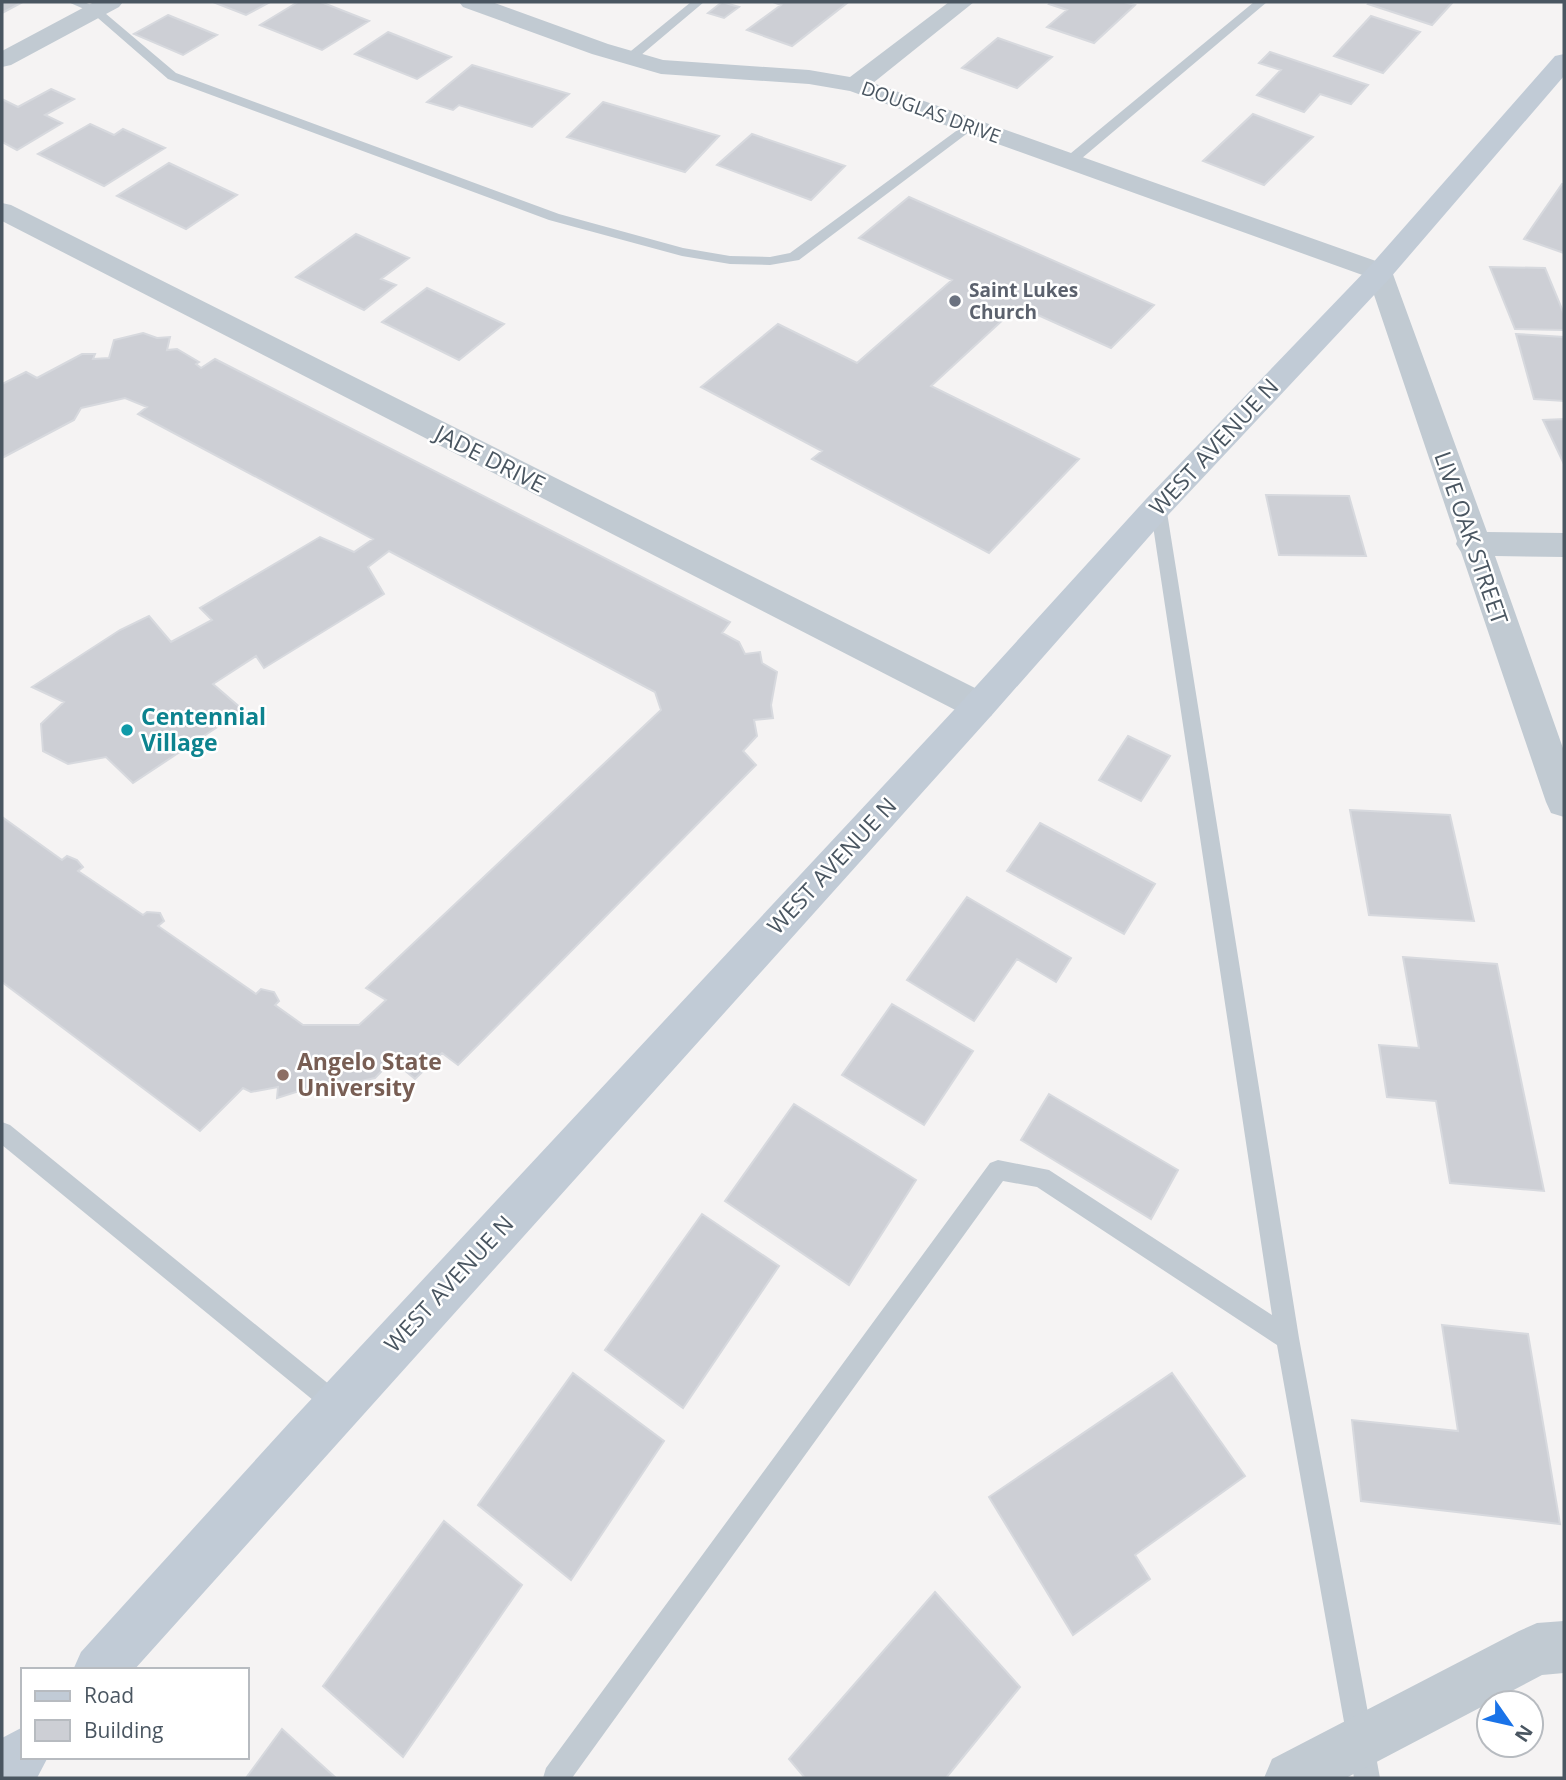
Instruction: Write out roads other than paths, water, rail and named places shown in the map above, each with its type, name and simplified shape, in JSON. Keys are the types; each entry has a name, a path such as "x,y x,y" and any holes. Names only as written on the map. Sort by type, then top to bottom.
{"main road":[{"name":"WEST AVENUE N","path":"101,1668 979,706 1158,506 1380,272 1564,61"},
{"path":"2,1778 21,1756"}],"street":[{"name":"DOUGLAS DRIVE","path":"471,2 661,67 809,77 855,85 1380,272"},
{"path":"855,85 963,2"},
{"path":"2,60 93,5"},
{"name":"JADE DRIVE","path":"2,211 979,706"},
{"name":"LIVE OAK STREET","path":"1380,272 1472,544 1564,803"},
{"path":"1472,544 1564,545"},
{"path":"1291,1778 1364,1760 1537,1649 1564,1647"}],"lane":[{"path":"629,58 698,2"},
{"path":"1069,161 1261,2"},
{"path":"93,5 172,76 554,217 682,252 730,260 770,261 794,257 971,126"},
{"path":"1158,506 1287,1338 1364,1760"},
{"path":"2,1132 338,1406"},
{"path":"556,1778 998,1170 1041,1177 1287,1338"}],"place":[{"name":"Saint Lukes Church","path":"955,301"},
{"name":"Centennial Village","path":"127,730"},
{"name":"Angelo State University","path":"283,1075"}]}
